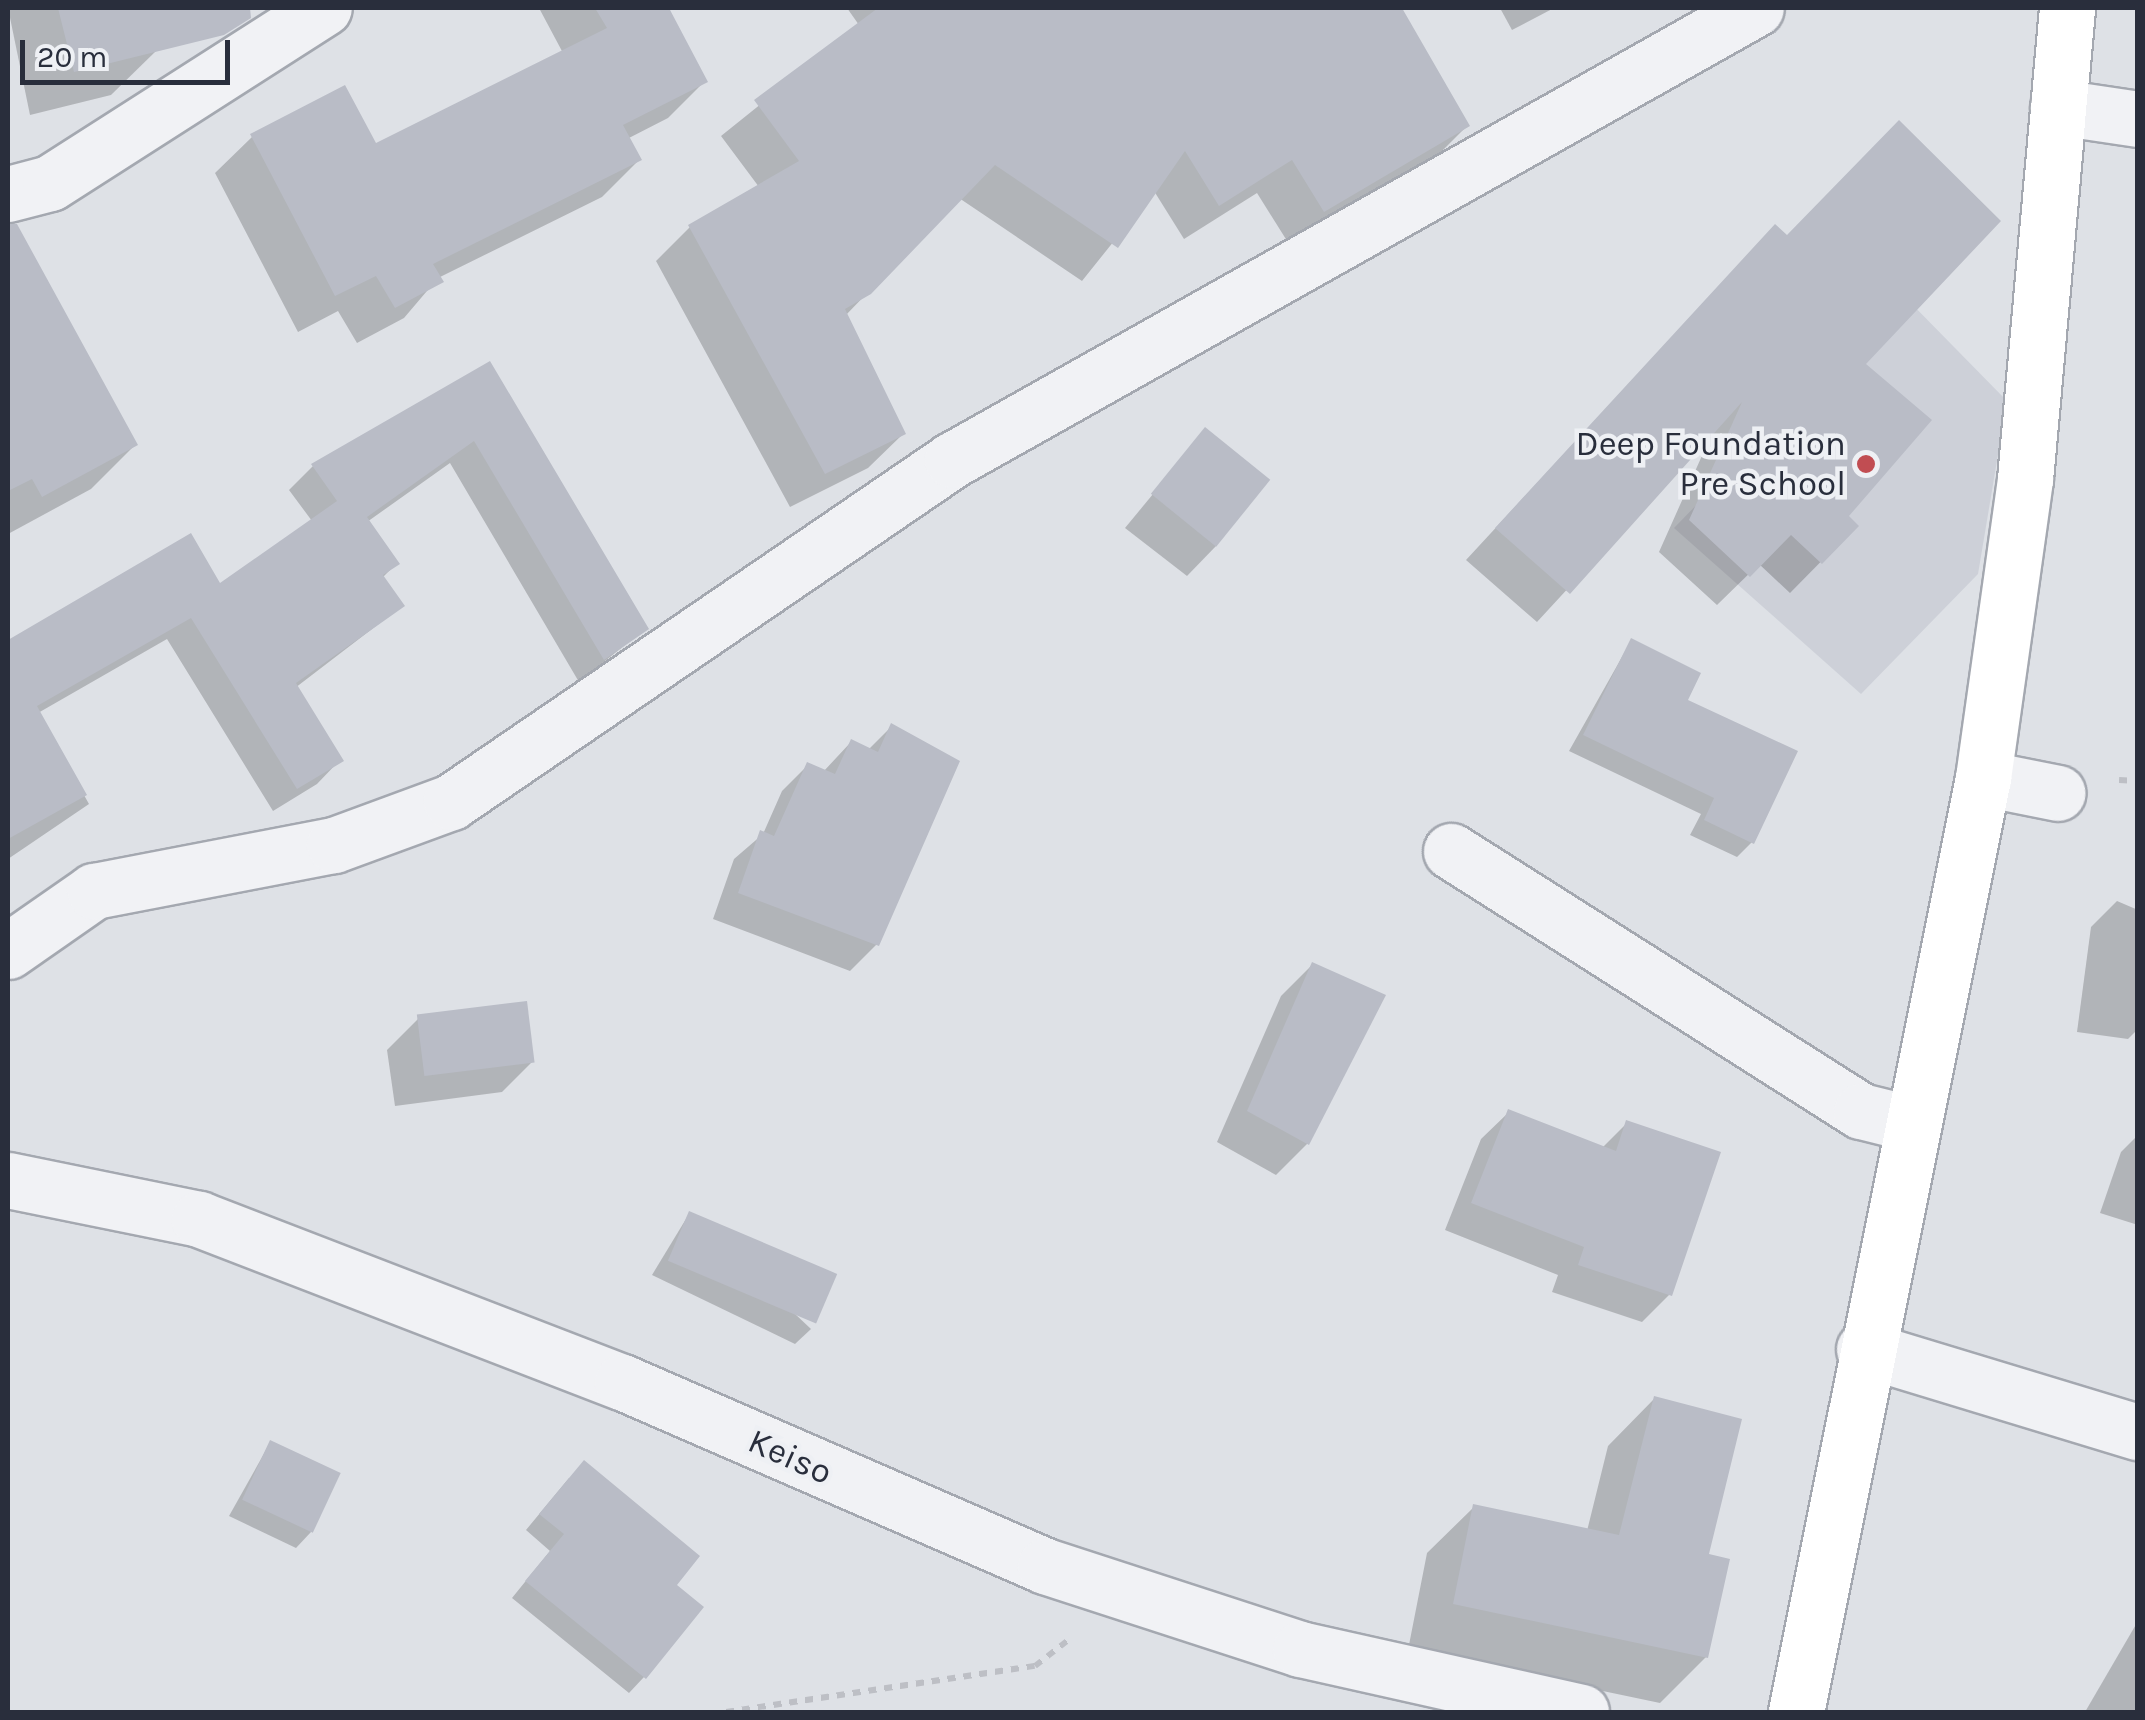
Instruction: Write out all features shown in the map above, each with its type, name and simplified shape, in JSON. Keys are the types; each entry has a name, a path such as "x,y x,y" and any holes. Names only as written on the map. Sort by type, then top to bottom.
{"main road":[{"path":"1796,1712 1864,1349 1982,778 2025,479 2067,8"}],"street":[{"path":"8,194 50,183 324,8"},
{"path":"8,950 94,891 334,845 451,802 952,460 1756,8"},
{"path":"2058,107 2138,118"},
{"path":"1982,778 2058,793"},
{"path":"1451,851 1861,1111 1913,1124"},
{"name":"Keiso","path":"8,1180 199,1219 622,1382 1076,1575 1300,1649 1580,1712"},
{"path":"1864,1349 2138,1432"}],"path":[{"path":"726,1712 1035,1666 1066,1647 1076,1575"}],"shaded area":[{"name":"Deep Foundation Pre School","path":"1902,294 2007,401 1978,574 1861,694 1674,528"}],"building":[{"path":"58,8 250,8 251,18 224,35 74,72"},
{"path":"595,8 669,8 708,82 623,125 642,160 433,264 444,282 395,308 376,276 335,296 250,134 345,85 376,143 607,28"},
{"path":"878,8 1402,8 1470,126 1324,212 1292,160 1219,206 1185,151 1118,248 995,165 871,294 845,309 906,434 825,474 688,225 799,161 754,100"},
{"path":"1899,120 2001,221 1866,364 1932,420 1849,516 1859,526 1822,564 1791,535 1750,577 1689,520 1742,402 1570,594 1495,528 1775,224 1787,235"},
{"path":"8,224 17,224 138,445 42,497 32,479 8,491"},
{"path":"490,361 649,629 604,660 474,441 367,517 400,564 383,575 405,606 296,683 344,761 297,789 191,618 37,706 87,795 8,839 8,640 191,533 220,583 337,501 311,464"},
{"path":"1205,427 1270,480 1216,547 1151,494"},
{"path":"1631,638 1701,673 1688,700 1798,751 1754,844 1704,820 1714,798 1583,735"},
{"path":"891,723 960,761 879,946 738,893 760,830 774,836 807,762 835,774 851,739 878,752"},
{"path":"1312,962 1386,995 1309,1145 1247,1111"},
{"path":"527,1001 535,1063 424,1076 417,1015"},
{"path":"1508,1109 1616,1151 1626,1120 1721,1152 1672,1296 1578,1265 1584,1247 1471,1203"},
{"path":"689,1211 837,1274 816,1324 668,1261"},
{"path":"1654,1396 1742,1419 1709,1554 1730,1559 1708,1658 1453,1604 1473,1504 1619,1535"},
{"path":"270,1440 341,1473 313,1533 242,1500"},
{"path":"584,1460 700,1556 677,1585 704,1607 646,1679 525,1581 564,1534 539,1514"}],"place":[{"name":"Deep Foundation Pre School","path":"1866,464"}]}
